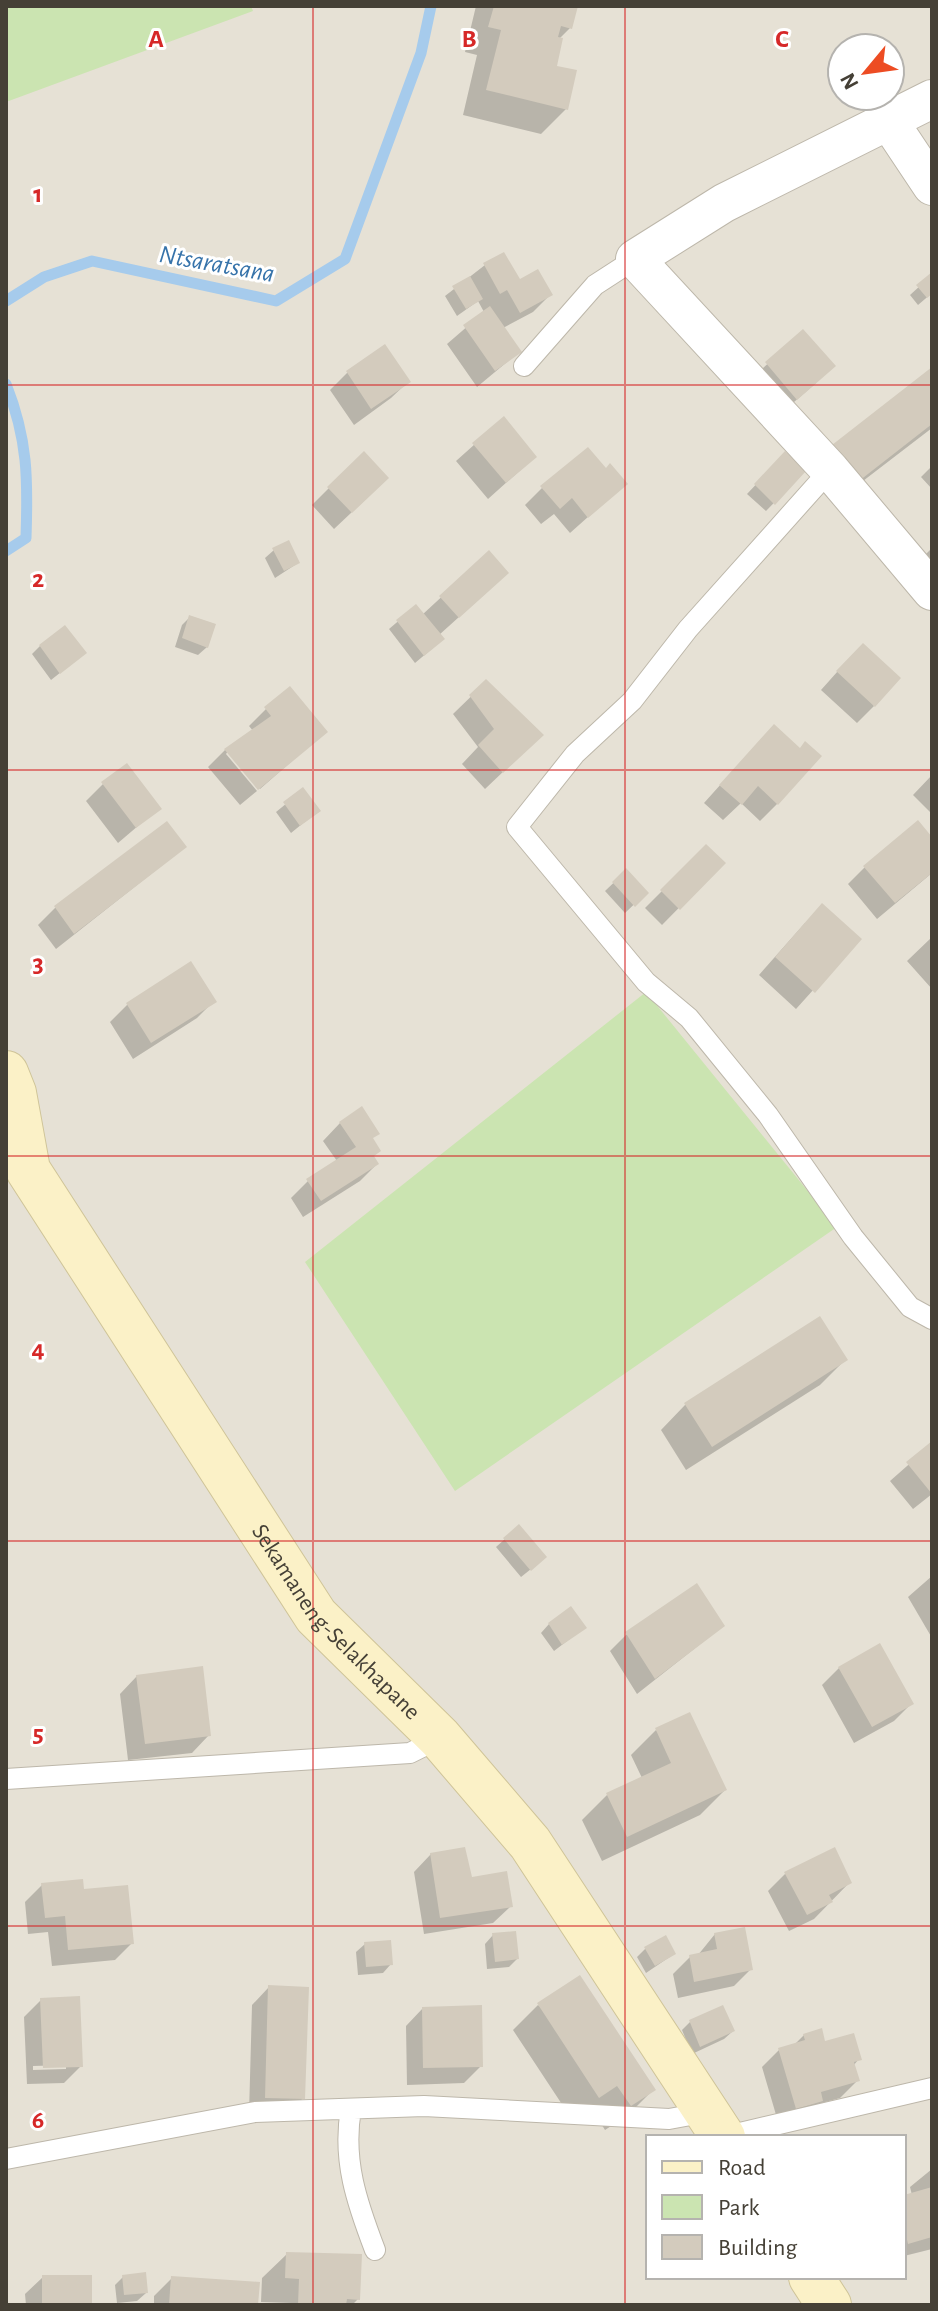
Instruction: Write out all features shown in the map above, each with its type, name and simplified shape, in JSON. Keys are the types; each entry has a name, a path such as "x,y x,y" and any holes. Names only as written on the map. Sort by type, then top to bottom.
{"street":[{"path":"932,99 724,203 635,259 830,470 932,591"},
{"path":"888,120 932,186"},
{"name":"Sekamaneng-Selakhapane","path":"9,1086 28,1170 316,1616 440,1738 530,1843 718,2129"},
{"path":"812,2279 829,2305"}],"lane":[{"path":"524,366 595,285 635,259"},
{"path":"830,470 688,629 632,701 575,754 517,827 646,982 689,1018 709,1042 768,1115 853,1237 910,1307 932,1319"},
{"path":"6,1779 410,1753 440,1738"},
{"path":"6,2159 255,2112 424,2106 669,2119 718,2129 932,2088"},
{"path":"351,2109 346,2137 353,2193 375,2250"}],"shaded area":[{"path":"6,6 932,6 932,2305 6,2305"}],"green space":[{"path":"6,6 251,6 253,11 6,102"},
{"path":"646,992 837,1227 455,1491 305,1262"}],"building":[{"path":"494,6 578,6 572,29 561,26 558,37 563,38 557,66 577,70 568,110 486,90 501,30 488,27"},
{"path":"504,252 520,279 538,269 553,295 520,313 507,290 500,294 483,263"},
{"path":"932,272 932,294 927,298 916,285"},
{"path":"470,276 483,299 466,309 452,286"},
{"path":"490,306 522,352 495,371 463,325"},
{"path":"803,329 836,366 797,400 765,362"},
{"path":"385,344 411,382 371,409 346,371"},
{"path":"932,367 932,424 859,481 832,445"},
{"path":"504,416 537,457 506,483 472,443"},
{"path":"588,447 606,468 610,463 628,484 588,518 572,498 560,509 540,486"},
{"path":"364,451 389,478 352,513 327,487"},
{"path":"785,451 806,471 775,505 754,484"},
{"path":"289,540 300,563 284,571 272,548"},
{"path":"489,550 509,573 459,618 439,596"},
{"path":"416,604 445,639 424,656 396,620"},
{"path":"189,615 216,624 208,648 182,638"},
{"path":"65,625 87,653 60,674 39,645"},
{"path":"863,643 901,678 875,707 836,671"},
{"path":"486,679 544,735 503,773 478,745 494,729 469,695"},
{"path":"290,686 328,732 258,790 224,749 271,716 264,707"},
{"path":"774,724 800,748 805,741 822,756 778,805 758,786 742,805 719,785"},
{"path":"127,763 162,809 136,828 101,782"},
{"path":"303,787 321,811 300,826 283,802"},
{"path":"918,820 932,837 932,873 895,903 863,866"},
{"path":"167,821 187,847 74,934 54,906"},
{"path":"706,844 726,863 680,910 660,890"},
{"path":"626,868 649,893 635,907 612,882"},
{"path":"822,903 862,939 815,993 775,957"},
{"path":"191,961 217,1002 151,1043 126,1003"},
{"path":"362,1106 380,1134 373,1138 381,1151 374,1156 379,1164 321,1201 306,1179 356,1147 339,1122"},
{"path":"820,1316 848,1360 712,1447 684,1403"},
{"path":"932,1441 932,1494 906,1462"},
{"path":"519,1524 547,1557 531,1571 503,1538"},
{"path":"697,1583 725,1626 655,1679 625,1632"},
{"path":"571,1606 587,1628 562,1645 548,1623"},
{"path":"880,1643 914,1704 872,1727 838,1667"},
{"path":"203,1666 211,1736 145,1744 136,1675"},
{"path":"690,1712 727,1790 627,1837 606,1793 671,1763 655,1728"},
{"path":"465,1847 472,1877 507,1871 513,1907 440,1918 430,1853"},
{"path":"835,1847 852,1883 829,1895 833,1902 807,1915 784,1872"},
{"path":"83,1879 84,1889 128,1885 134,1944 68,1950 65,1916 45,1918 41,1883"},
{"path":"745,1927 753,1970 694,1982 689,1955 717,1949 714,1933"},
{"path":"516,1931 519,1959 495,1962 492,1933"},
{"path":"666,1935 676,1954 655,1966 644,1947"},
{"path":"391,1940 393,1965 366,1967 364,1942"},
{"path":"580,1975 656,2090 631,2106 617,2086 599,2098 537,2003"},
{"path":"268,1985 309,1987 305,2099 265,2098"},
{"path":"80,1996 83,2067 43,2068 40,1998"},
{"path":"482,2005 483,2067 423,2068 422,2007"},
{"path":"723,2005 735,2031 700,2047 689,2020"},
{"path":"822,2028 825,2041 854,2033 862,2060 854,2062 860,2081 821,2092 823,2101 796,2109 778,2048 805,2040 803,2034"},
{"path":"932,2187 932,2237 908,2244 906,2194"},
{"path":"286,2252 362,2254 360,2300 347,2299 346,2305 298,2305 299,2279 285,2278"},
{"path":"146,2272 148,2293 124,2295 122,2275"},
{"path":"42,2275 92,2275 92,2305 42,2305"},
{"path":"171,2276 260,2282 258,2305 169,2305"}],"waterway":[{"name":"Ntsaratsana","path":"6,301 44,277 92,261 276,301 345,259 421,53 431,6"},
{"name":"Ntsaratsana","path":"6,384 23,442 27,497 26,538 6,551"}]}
